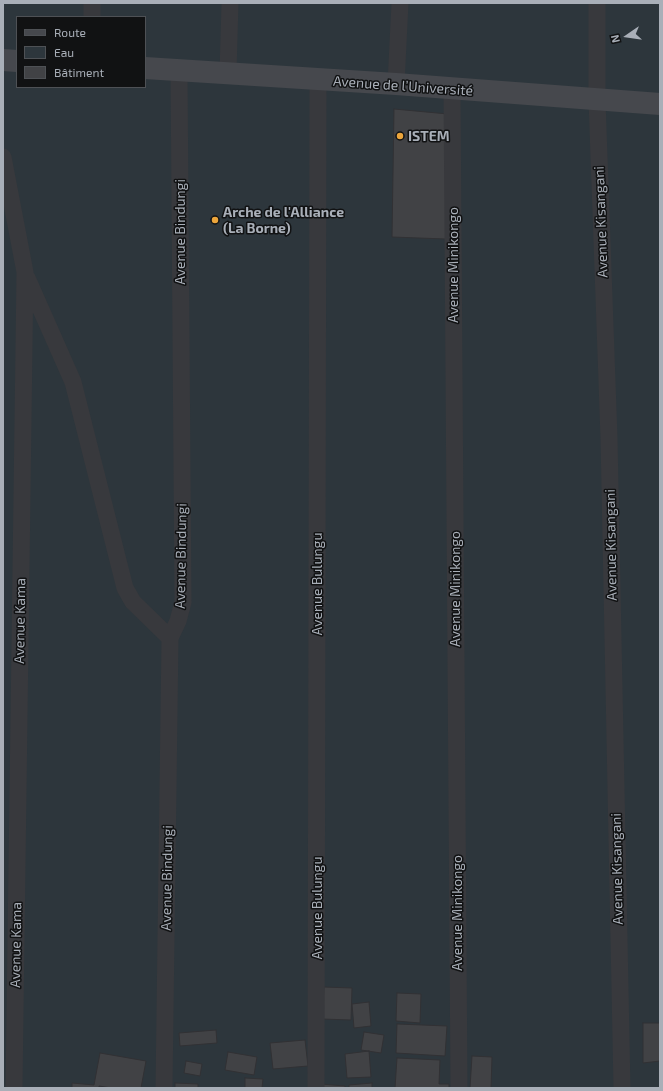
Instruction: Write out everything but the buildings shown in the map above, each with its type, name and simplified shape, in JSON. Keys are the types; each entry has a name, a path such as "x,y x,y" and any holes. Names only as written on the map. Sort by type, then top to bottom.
{"main road":[{"path":"3,60 16,61"},
{"name":"Avenue de l’Université","path":"146,68 396,84 660,104"}],"street":[{"path":"92,3 92,16"},
{"path":"228,73 230,3"},
{"path":"396,84 400,3"},
{"name":"Avenue Kisangani","path":"597,3 597,100 609,438 622,1088"},
{"name":"Avenue Bindungi","path":"164,1088 170,638 178,621 183,602 179,70"},
{"name":"Avenue Bulungu","path":"316,1088 318,80"},
{"name":"Avenue Minikongo","path":"452,89 458,1088"},
{"name":"Avenue Kama","path":"3,157 25,272 14,1088"},
{"path":"25,272 72,382 125,588 133,602 170,638"}],"water":[{"path":"3,3 660,3 660,1088 3,1088"}],"place":[{"name":"ISTEM","path":"400,136"},
{"name":"Arche de l'Alliance (La Borne)","path":"215,220"}]}
